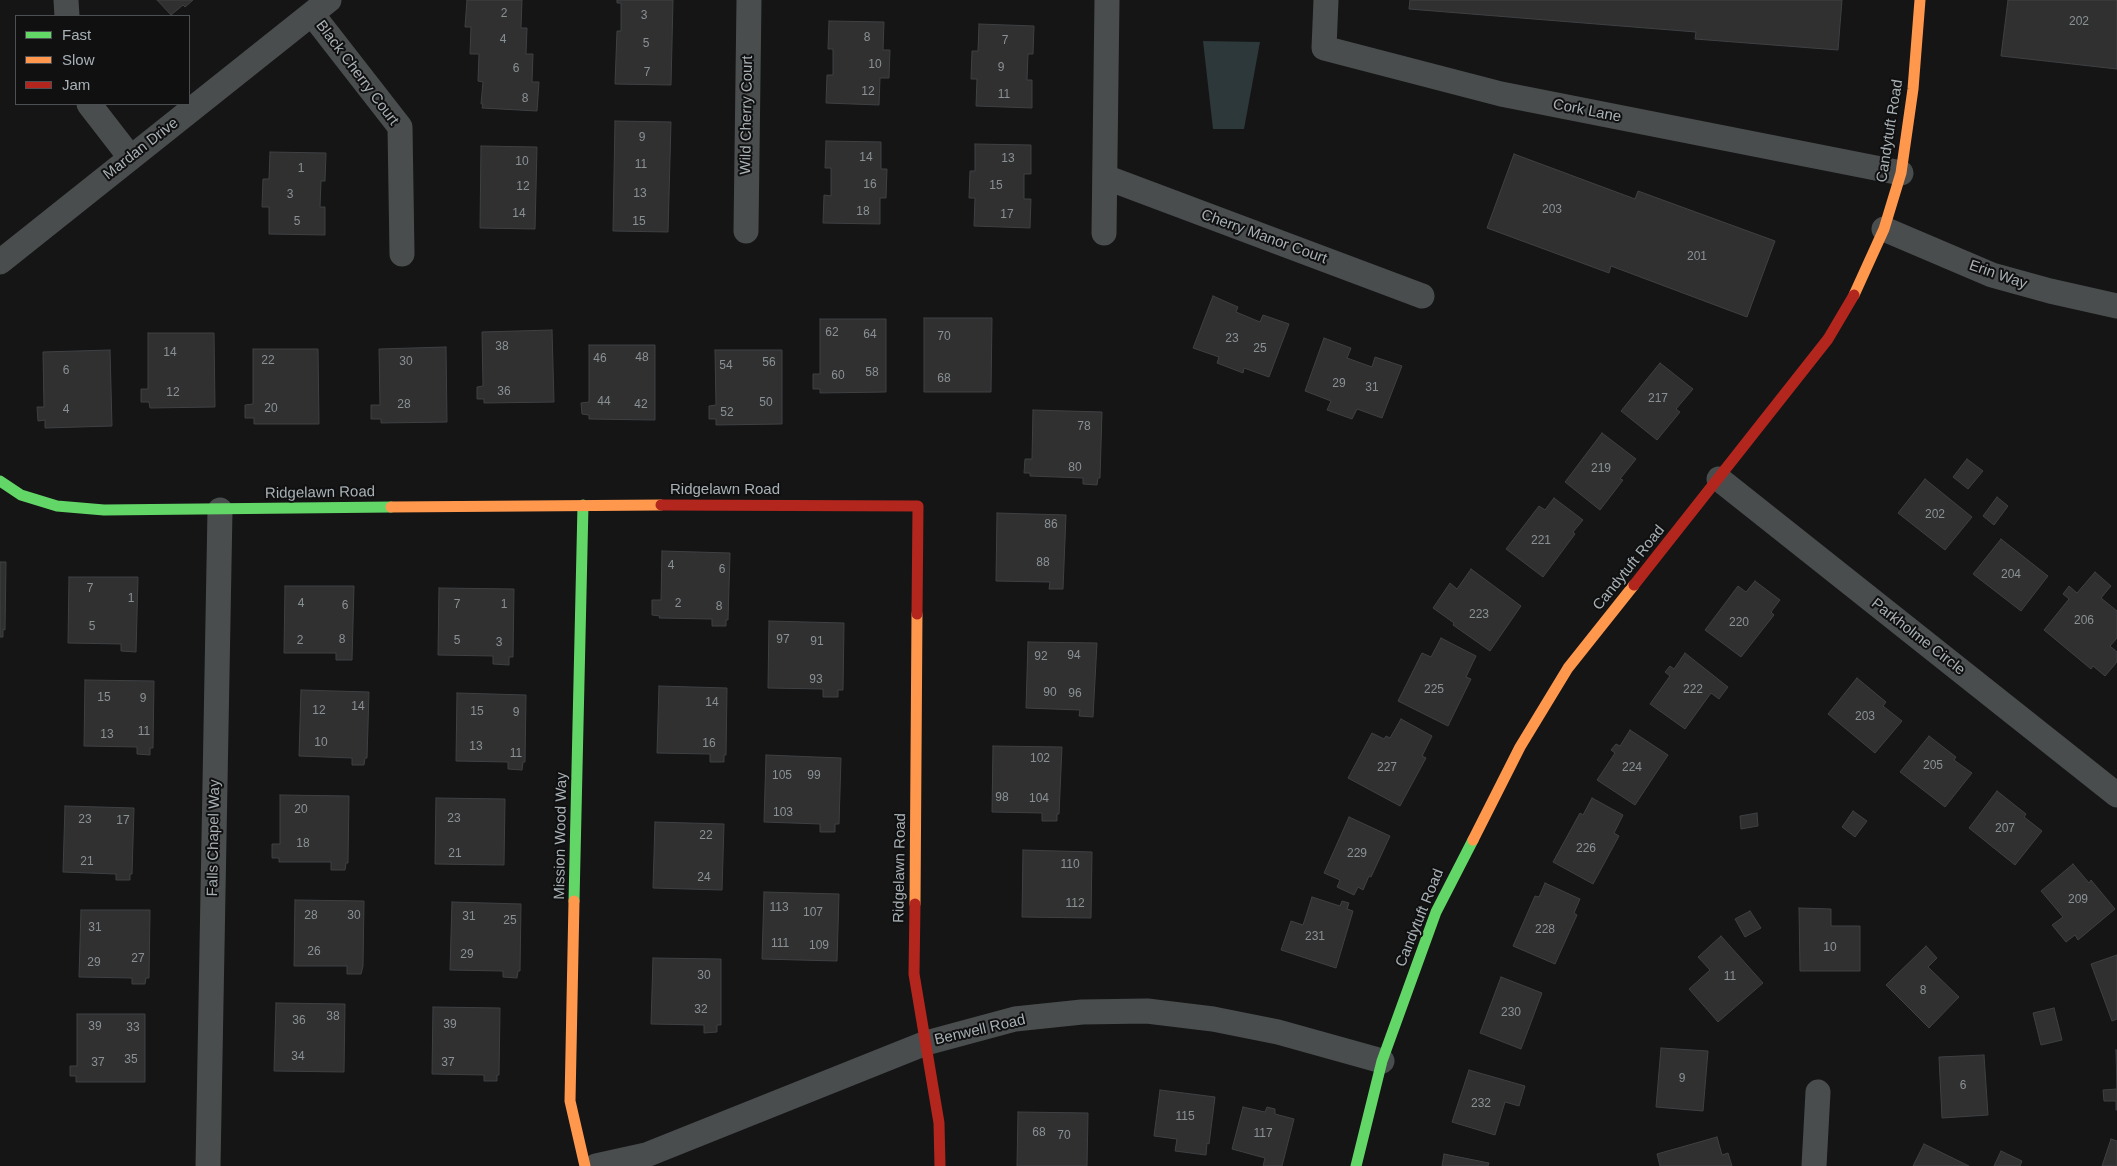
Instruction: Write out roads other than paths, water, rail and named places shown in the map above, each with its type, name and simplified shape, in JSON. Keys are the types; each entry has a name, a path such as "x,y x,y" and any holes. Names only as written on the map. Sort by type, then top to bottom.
{"street":[{"path":"66,0 68,15"},
{"name":"Wild Cherry Court","path":"746,231 749,0"},
{"path":"1104,234 1107,0"},
{"name":"Cork Lane","path":"1326,0 1324,48 1501,94 1900,173"},
{"name":"Candytuft Road","path":"1356,1166 1382,1061 1436,912 1520,747 1568,668 1828,339 1856,292 1884,229 1900,173 1913,90 1920,0"},
{"name":"Mardan Drive","path":"0,262 321,7"},
{"name":"Black Cherry Court","path":"321,7 400,127 402,254"},
{"path":"90,105 130,157"},
{"name":"Cherry Manor Court","path":"1105,177 1422,296"},
{"name":"Erin Way","path":"1884,229 1992,275 2050,292 2117,306"},
{"name":"Parkholme Circle","path":"1719,479 2117,795"},
{"name":"Ridgelawn Road","path":"0,481 22,495 57,506 104,510 583,504 918,506 914,974 926,1042"},
{"name":"Mission Wood Way","path":"583,504 570,1101 585,1166"},
{"name":"Falls Chapel Way","path":"208,1166 220,510"},
{"name":"Benwell Road","path":"596,1166 646,1155 926,1042 1015,1019 1082,1012 1147,1011 1212,1019 1269,1030 1382,1061"},
{"path":"926,1042 939,1122 940,1166"},
{"path":"1814,1166 1818,1092"}]}
